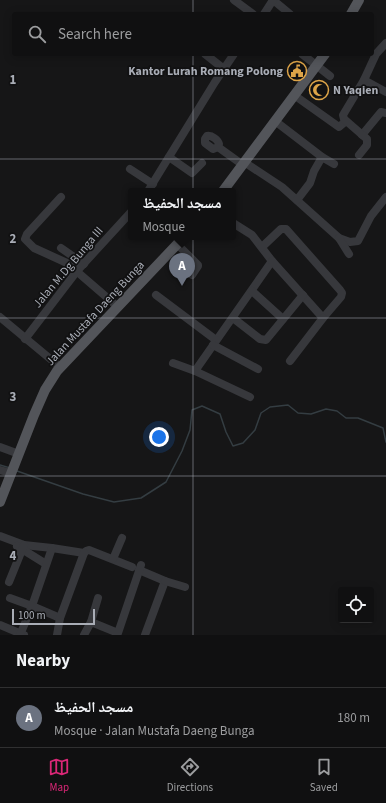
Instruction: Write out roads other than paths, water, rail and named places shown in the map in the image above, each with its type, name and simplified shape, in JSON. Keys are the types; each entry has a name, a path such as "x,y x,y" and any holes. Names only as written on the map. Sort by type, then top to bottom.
{"main road":[{"path":"352,12 359,0"},
{"path":"225,188 324,56"},
{"name":"Jalan Mustafa Daeng Bunga","path":"0,502 45,390 60,367 180,241"}],"street":[{"path":"265,12 273,0 288,12"},
{"path":"236,1 250,12"},
{"path":"374,53 386,43"},
{"path":"208,56 224,69"},
{"path":"150,188 233,56"},
{"path":"305,56 330,76"},
{"path":"359,155 368,142 367,139 346,121 344,115 364,80 373,56"},
{"path":"364,80 386,92"},
{"path":"294,95 339,127 346,121"},
{"path":"362,135 381,112 386,113"},
{"path":"275,121 322,157 334,164"},
{"path":"218,147 282,187 339,238 350,254"},
{"path":"169,157 192,173 202,163"},
{"path":"297,200 310,183 314,171 322,157"},
{"path":"130,169 153,184"},
{"path":"61,197 27,234 25,239 34,248 67,263 118,307"},
{"path":"339,238 350,242 358,241 371,216 386,197"},
{"name":"Jalan M.Dg Bunga III","path":"25,339 77,271 128,215"},
{"path":"236,225 252,235 272,262 324,318"},
{"path":"262,247 281,230 286,229 342,294 290,361"},
{"path":"180,241 198,265 192,276"},
{"path":"61,248 84,264"},
{"path":"195,371 272,262"},
{"path":"252,291 283,319"},
{"path":"156,295 215,343 258,370"},
{"path":"232,318 260,339 268,340 303,295"},
{"path":"0,317 60,367"},
{"path":"173,363 195,371 250,397"},
{"path":"0,447 17,458"},
{"path":"0,452 17,458"},
{"path":"0,470 11,472"},
{"path":"0,537 23,546 46,564"},
{"path":"113,559 122,538"},
{"path":"23,546 52,548 84,554"},
{"path":"9,582 23,546"},
{"path":"0,626 21,634 52,548"},
{"path":"57,635 60,618 86,551 89,550 138,568 165,581 185,587"},
{"path":"90,622 121,634 138,568"},
{"path":"145,635 165,581"},
{"path":"10,598 60,618"},
{"path":"84,635 98,598"}],"waterway":[{"path":"17,471 83,494 114,502 141,498 166,482 182,451 190,430 192,410 202,406 220,414 226,432 233,446 243,443 255,430 261,413 270,407 288,405 298,413 311,414 326,409 337,411 346,418 358,418 383,428 386,442"},
{"path":"0,465 10,468"}],"place":[{"name":"Kantor Lurah Romang Polong","path":"297,71"},
{"name":"N Yaqien","path":"319,90"},
{"name":"مسجد الحفيظ","path":"182,286"}]}
